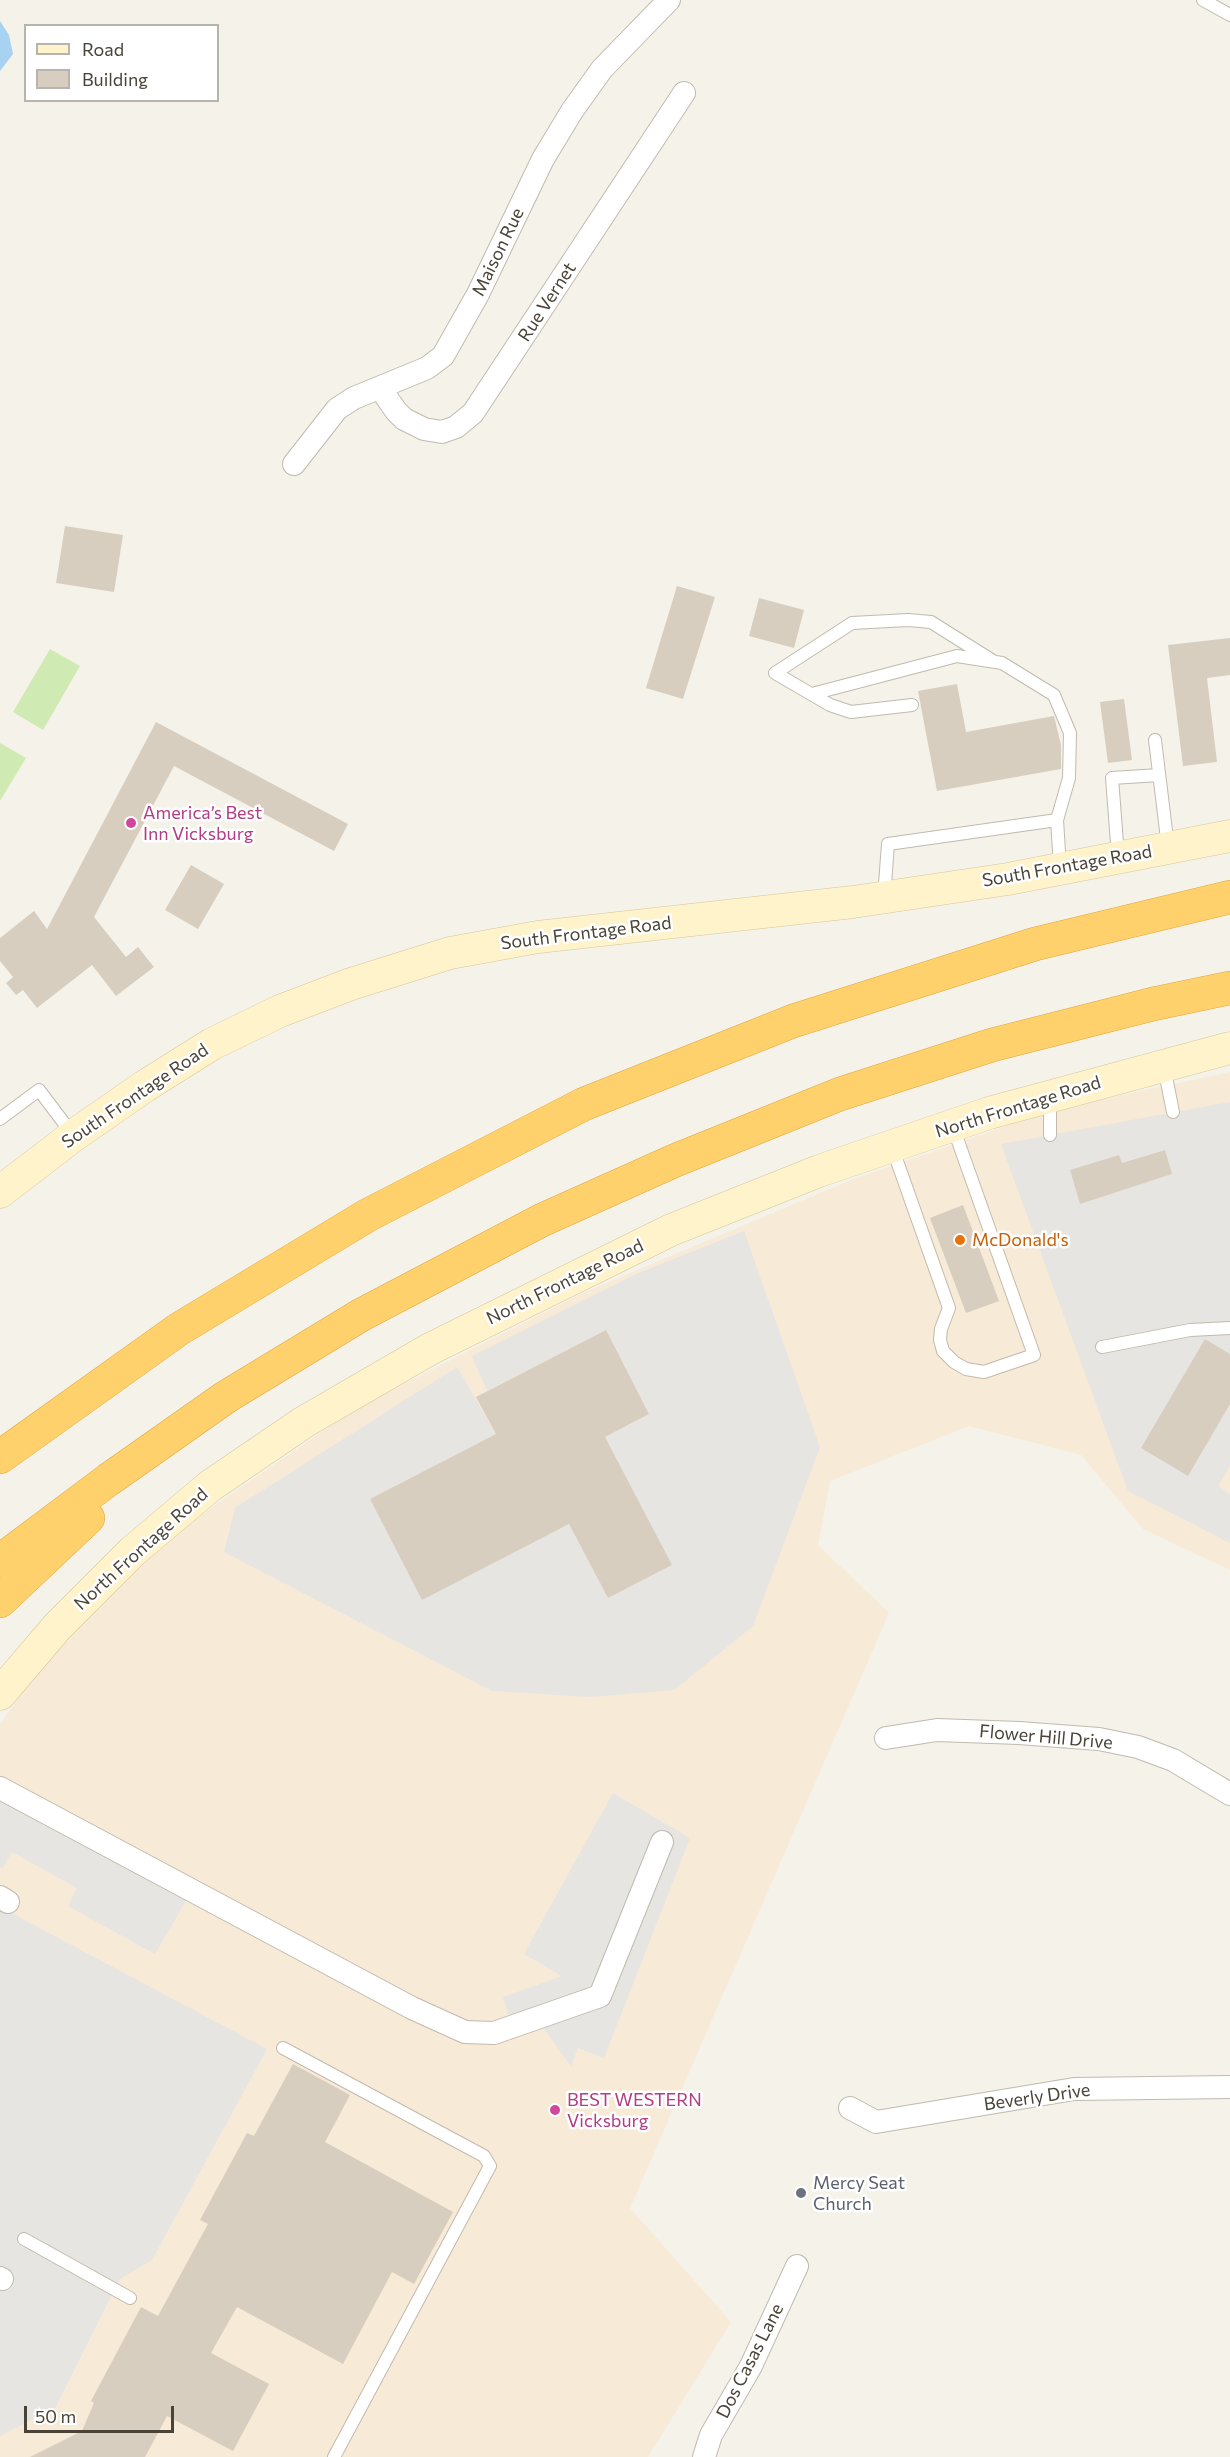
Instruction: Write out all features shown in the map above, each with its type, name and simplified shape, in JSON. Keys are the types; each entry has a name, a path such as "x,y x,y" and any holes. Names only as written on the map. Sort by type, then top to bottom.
{"highway":[{"path":"8,1449 179,1329 368,1215 584,1104 804,1017 1035,944 1230,897"},
{"path":"0,1561 108,1480 226,1397 361,1314 542,1220 676,1160 840,1094 992,1045 1153,1004 1230,988"},
{"path":"0,1601 72,1532 226,1397"}],"street":[{"name":"Maison Rue","path":"294,464 337,410 354,398 427,368 443,356 478,294 543,159 572,111 602,69 669,0"},
{"name":"Rue Vernet","path":"380,388 396,411 424,429 442,432 456,427 473,413 684,93"},
{"name":"South Frontage Road","path":"0,1192 73,1136 145,1086 212,1044 280,1011 351,984 450,953 538,937 884,897 1060,868 1230,836"},
{"name":"North Frontage Road","path":"0,1694 57,1627 133,1551 210,1486 304,1422 430,1349 671,1230 819,1171 953,1125 1050,1096 1163,1065 1229,1052"},
{"name":"Flower Hill Drive","path":"886,1738 937,1730 1100,1739 1138,1747 1173,1760 1230,1794"},
{"path":"0,1788 412,2008 465,2032 494,2034 600,1996 662,1842"},
{"name":"Beverly Drive","path":"850,2108 876,2122 1074,2089 1230,2087"},
{"name":"Dos Casas Lane","path":"704,2457 711,2435 751,2366 797,2266"}],"lane":[{"path":"1203,0 1230,15"},
{"path":"912,705 851,712 830,705 775,673 852,623 908,620 931,622 993,662"},
{"path":"812,693 957,656 1002,663 1054,695 1070,733 1069,778 1057,820 1060,868"},
{"path":"1155,740 1168,848"},
{"path":"1118,857 1112,778 1159,775"},
{"path":"884,897 888,844 1057,820"},
{"path":"1163,1065 1173,1112"},
{"path":"0,1119 39,1090 73,1136"},
{"path":"1050,1096 1050,1135"},
{"path":"892,1147 949,1308 941,1329 940,1340 943,1351 960,1365 984,1372 1034,1355 953,1125"},
{"path":"1102,1347 1190,1330 1230,1328"},
{"path":"283,2048 484,2156 490,2166 334,2457"},
{"path":"24,2239 130,2298"}],"shaded area":[{"path":"1230,1072 1230,1570 1143,1529 1081,1455 969,1426 830,1481 818,1545 889,1613 630,2208 731,2322 648,2457 0,2457 0,1724 42,1666 177,1531 360,1406 583,1293 851,1180 1056,1109"},
{"path":"1230,1102 1230,1354 1205,1340 1141,1448 1188,1475 1230,1404 1230,1466 1218,1486 1230,1494 1230,1543 1128,1491 1001,1144","holes":["1165,1150 1172,1174 1080,1204 1070,1170 1119,1156 1122,1163"]},
{"path":"744,1231 820,1447 753,1626 674,1690 591,1697 492,1691 224,1552 235,1508 457,1367 496,1434 370,1499 422,1599 569,1524 608,1598 672,1565 605,1437 649,1414 606,1330 487,1391 472,1356 636,1274"},
{"path":"613,1793 690,1838 604,2058 578,2048 571,2066 541,2025 508,2014 503,1997 562,1976 524,1954"},
{"path":"0,1799 187,1899 155,1954 68,1906 77,1888 12,1852 2,1869 0,1867"},
{"path":"0,1907 267,2049 152,2260 120,2279 56,2407 0,2436"}],"green space":[{"path":"50,649 80,666 43,730 13,712"},
{"path":"0,743 26,758 0,801"}],"water":[{"path":"0,21 9,35 13,54 0,71"}],"building":[{"path":"65,526 123,535 114,592 56,583"},
{"path":"677,586 715,597 683,699 646,688"},
{"path":"759,598 804,610 794,648 749,636"},
{"path":"1230,638 1230,675 1207,678 1217,762 1183,766 1168,645"},
{"path":"957,684 966,732 1054,716 1061,745 1061,769 937,791 918,691"},
{"path":"1124,699 1132,760 1108,763 1100,702"},
{"path":"156,722 348,824 334,851 174,766 94,917 126,957 138,947 154,967 116,996 92,965 37,1008 23,990 16,995 6,983 13,977 0,961 0,938 34,911 47,929"},
{"path":"191,865 224,884 198,929 165,910"},
{"path":"1165,1150 1172,1174 1080,1204 1070,1170 1119,1155 1122,1163"},
{"path":"963,1205 999,1301 966,1313 930,1218"},
{"path":"606,1330 649,1414 605,1437 672,1565 608,1598 569,1524 422,1600 370,1499 496,1434 476,1397"},
{"path":"1205,1339 1230,1354 1230,1404 1188,1476 1141,1448"},
{"path":"293,2064 350,2095 325,2142 453,2212 414,2284 392,2272 343,2364 237,2307 211,2353 269,2384 233,2451 167,2416 145,2457 30,2457 82,2431 94,2403 91,2401 141,2307 158,2316 208,2224 200,2220 247,2133 254,2136"}],"place":[{"name":"America’s Best Inn Vicksburg","path":"131,823"},
{"name":"McDonald's","path":"960,1240"},
{"name":"BEST WESTERN Vicksburg","path":"555,2110"},
{"name":"Mercy Seat Church","path":"801,2193"}]}
